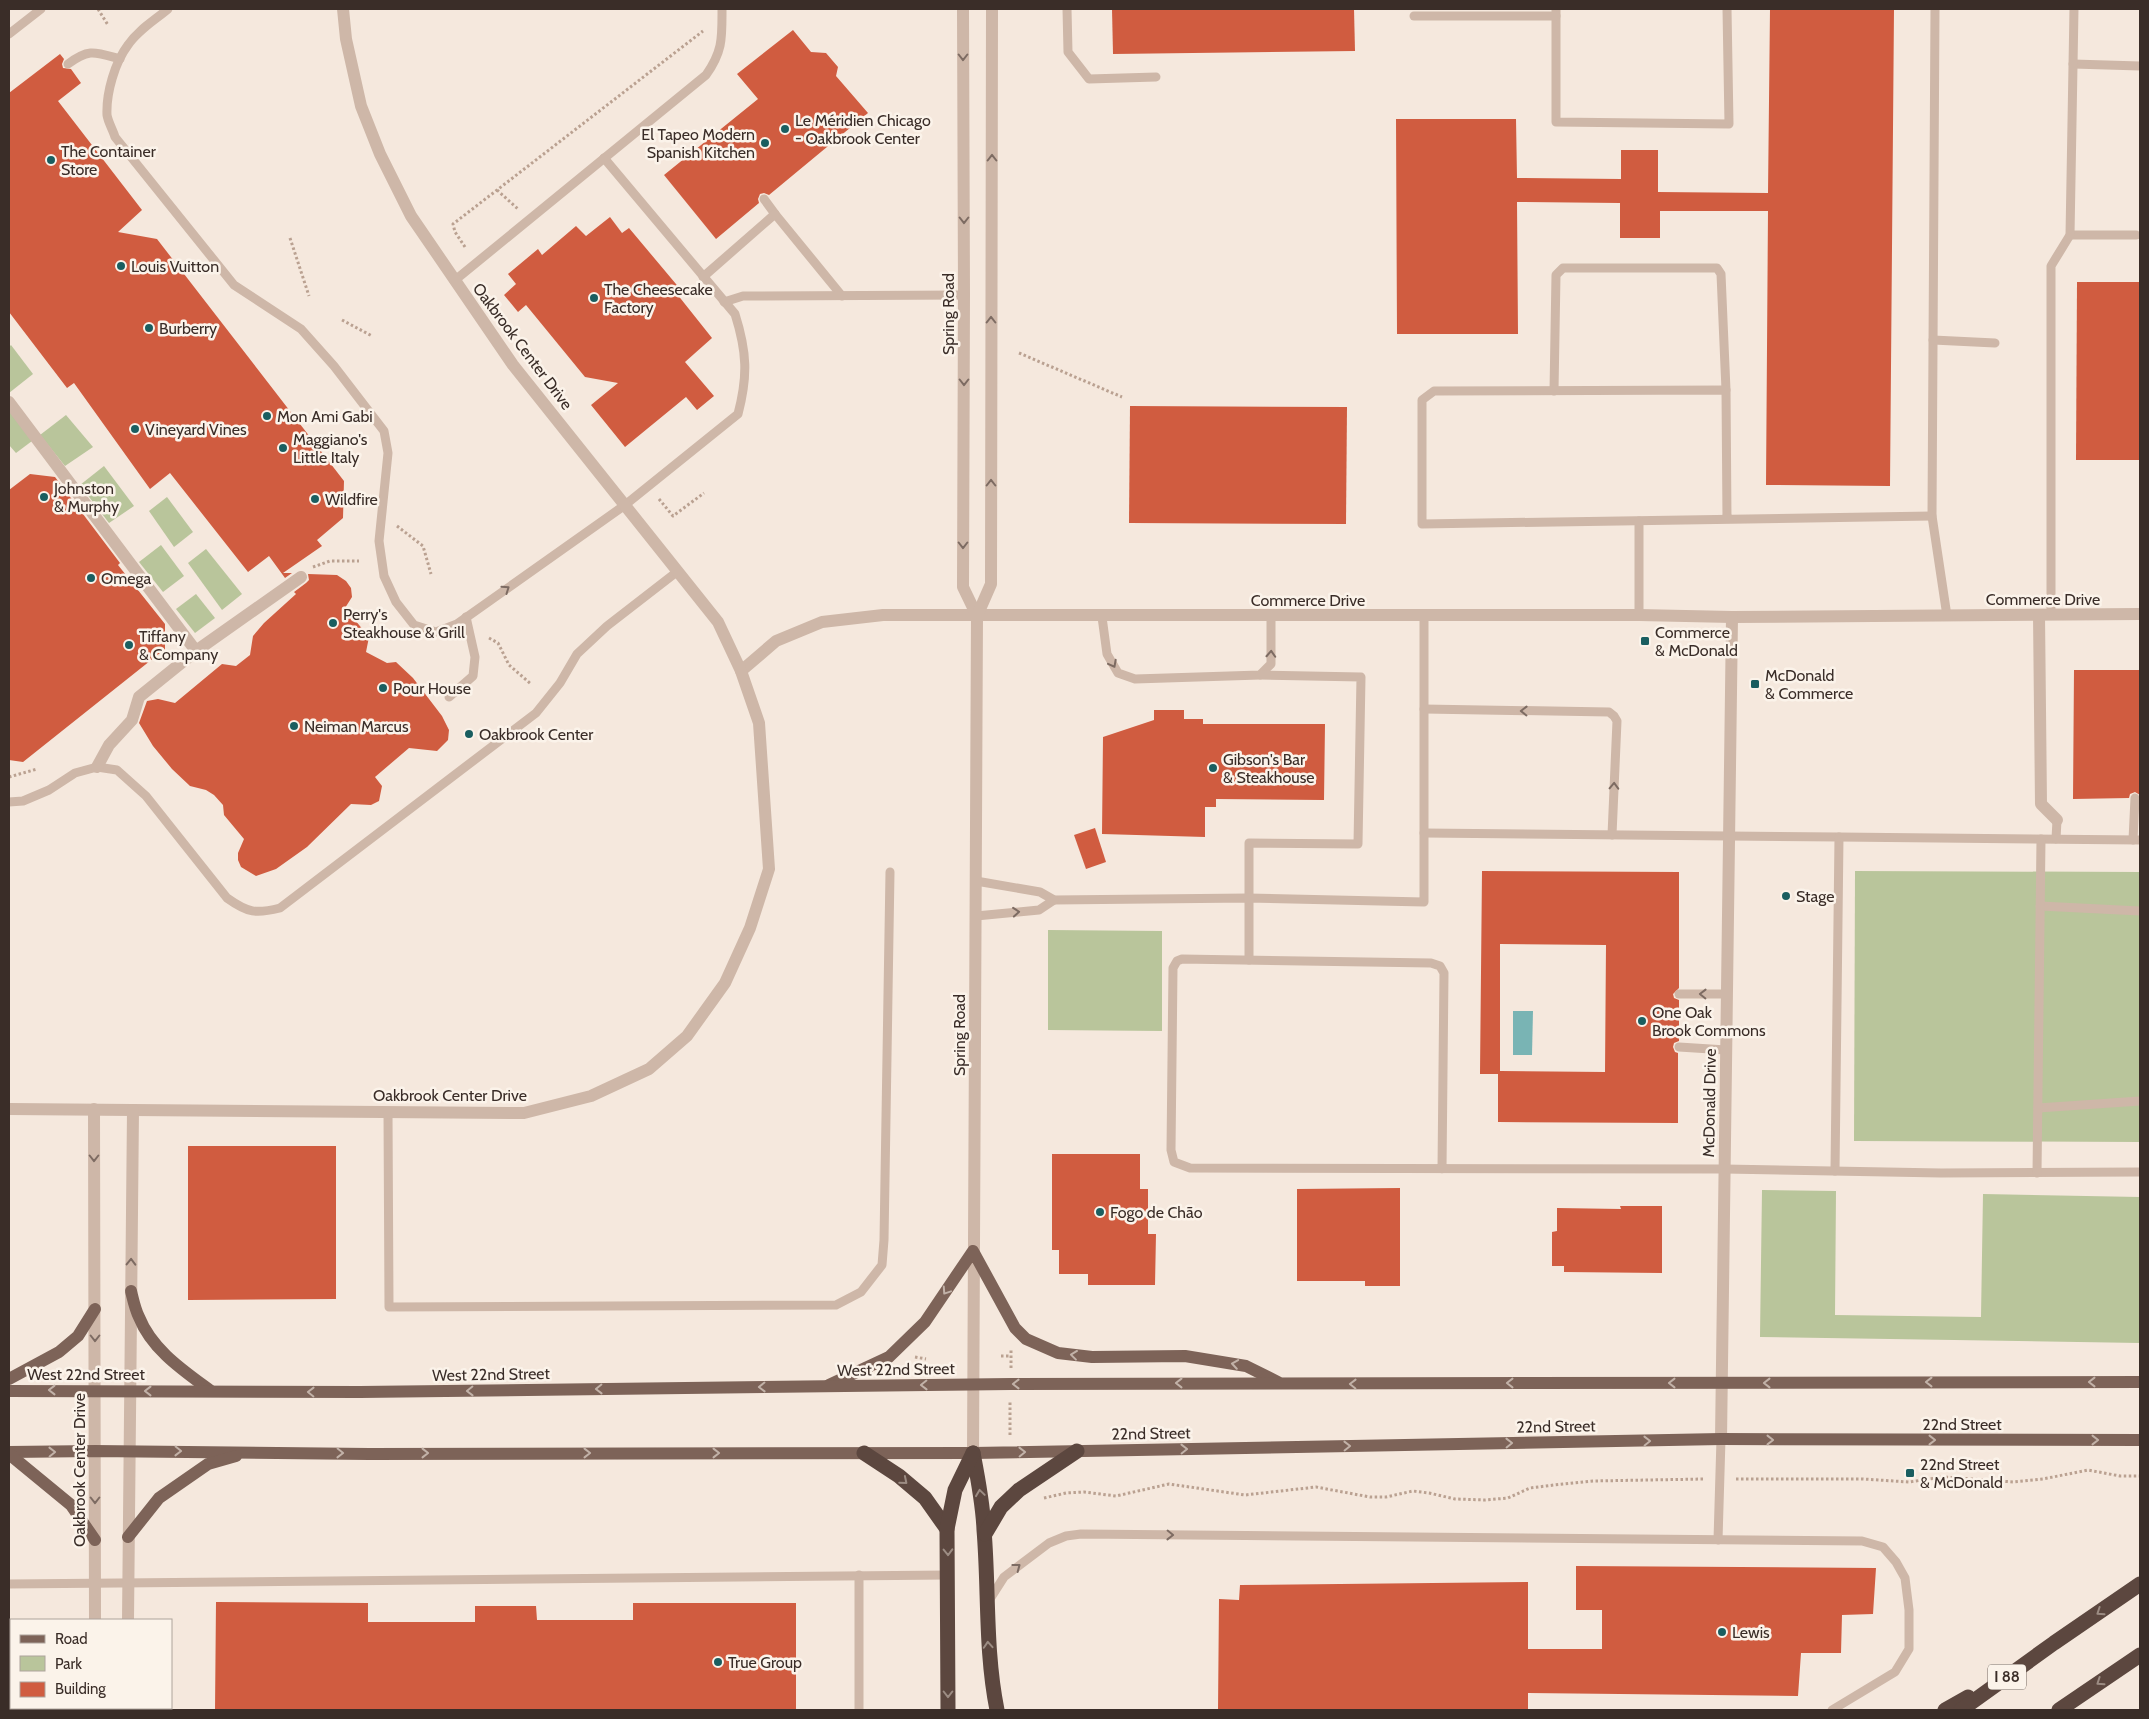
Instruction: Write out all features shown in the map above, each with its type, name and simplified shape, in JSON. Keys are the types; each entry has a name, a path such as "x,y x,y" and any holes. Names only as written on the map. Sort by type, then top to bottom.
{"highway":[{"path":"985,1534 1001,1507 1019,1490 1077,1451"},
{"path":"864,1453 898,1476 925,1498 948,1529"},
{"path":"948,1710 948,1529 955,1490 973,1453"},
{"path":"973,1453 980,1489 985,1534 988,1649 997,1710"},
{"name":"I 88","path":"1960,1710 2140,1584"},
{"path":"1945,1710 2054,1643"},
{"path":"2059,1710 2140,1655"}],"main road":[{"path":"824,1387 889,1357 925,1322 973,1251 1015,1328 1026,1339 1058,1352 1092,1357 1185,1356 1246,1366 1280,1383"},
{"path":"131,1291 139,1318 155,1342 175,1364 211,1391"},
{"path":"9,1379 59,1352 78,1336 95,1309"},
{"path":"973,1384 2140,1382"},
{"name":"West 22nd Street","path":"9,1391 360,1392 973,1384"},
{"name":"22nd Street","path":"973,1453 1721,1439 2140,1440"},
{"path":"9,1453 129,1451 973,1453"},
{"path":"128,1536 160,1498 185,1479 208,1464 249,1452"},
{"path":"9,1453 71,1505 95,1540"}],"street":[{"name":"Oakbrook Center Drive","path":"9,1109 524,1113 591,1096 649,1069 687,1036 725,983 750,928 769,869 759,723 741,671 718,622 513,364 411,216 380,154 357,92 343,9"},
{"name":"Spring Road","path":"963,9 963,587 977,616"},
{"name":"Spring Road","path":"973,1453 977,616 991,584 992,9"},
{"path":"9,402 196,651"},
{"path":"97,767 109,745 132,720 139,697 196,651 301,577"},
{"name":"Commerce Drive","path":"977,616 1639,615 1732,617 2140,614"},
{"path":"741,671 776,641 822,622 883,615 977,616"},
{"path":"2045,615 2040,804 2057,820"},
{"name":"McDonald Drive","path":"1721,1439 1732,617"},
{"name":"Oakbrook Center Drive","path":"94,1109 95,1619"},
{"path":"128,1619 133,1110"}],"lane":[{"path":"9,34 41,9"},
{"path":"168,9 128,45 115,70 108,99 107,116 115,137 234,284 301,330 334,366 384,431 388,453 379,541 384,576 396,602 414,626 436,632 457,624 625,505 738,414 746,370 741,332 734,314 604,158"},
{"path":"454,281 706,75 717,59 722,36 722,9"},
{"path":"1067,9 1068,52 1089,79 1156,77"},
{"path":"1414,16 1556,12 1556,122 1729,124 1727,9"},
{"path":"1935,9 1932,516 1947,616"},
{"path":"2045,615 2051,266 2070,235 2074,9"},
{"path":"68,64 82,53 100,53 120,59"},
{"path":"2073,64 2140,66"},
{"path":"764,199 842,296"},
{"path":"703,277 775,214"},
{"path":"2070,235 2136,236"},
{"path":"1554,391 1556,275 1563,268 1717,268 1721,274 1726,390 1727,519"},
{"path":"724,302 743,296 964,296"},
{"path":"1933,340 1995,343"},
{"path":"1726,390 1434,391 1422,400 1422,524 1932,516"},
{"path":"1639,520 1639,615"},
{"path":"9,802 23,801 49,790 75,772 97,767 118,770 146,796 227,898 245,910 260,913 280,908 536,713 560,683 577,654 607,626 678,571"},
{"path":"1102,616 1108,654 1118,673 1135,679 1260,675 1361,677 1358,844 1249,844 1249,960"},
{"path":"976,881 1040,892 1054,900 1248,898 1424,902 1424,616"},
{"path":"449,696 472,676 475,657 466,617"},
{"path":"1260,675 1271,664 1271,617"},
{"path":"1424,710 1609,712 1617,721 1612,835"},
{"path":"1424,834 2137,840 2134,798"},
{"path":"2056,839 2057,820"},
{"path":"1835,1171 1839,837"},
{"path":"2037,1173 2041,839"},
{"path":"388,1112 389,1307 836,1305 860,1292 882,1265 890,872"},
{"path":"976,916 1039,910 1054,900"},
{"path":"2040,906 2140,911"},
{"path":"1442,1169 1444,974 1440,966 1431,963 1182,958 1177,962 1173,968 1171,1150 1174,1162 1190,1168 2140,1172"},
{"path":"1679,994 1727,994"},
{"path":"1678,1047 1726,1050"},
{"path":"2038,1108 2140,1101"},
{"path":"1718,1540 1721,1439"},
{"path":"986,1604 1004,1577 1049,1543 1066,1536 1081,1534 1862,1541 1883,1547 1896,1562 1905,1578 1909,1649 1896,1672 1832,1710"},
{"path":"859,1575 859,1710"},
{"path":"9,1584 948,1575"}],"path":[{"path":"98,9 108,25"},
{"path":"465,247 455,232 453,224 703,31"},
{"path":"497,190 529,220"},
{"path":"290,238 309,296"},
{"path":"342,320 372,336"},
{"path":"1019,353 1122,397"},
{"path":"659,499 673,516 704,493"},
{"path":"394,524 423,546 431,574"},
{"path":"301,577 313,566 330,561 359,561"},
{"path":"489,638 498,643 509,664 531,684"},
{"path":"9,777 37,768"},
{"path":"912,1355 920,1361 926,1359"},
{"path":"1001,1356 1011,1356"},
{"path":"1009,1453 1011,1361"},
{"path":"1755,1479 1863,1478 1909,1482 1943,1477 2014,1482 2043,1480 2088,1470 2120,1476 2140,1476"},
{"path":"1041,1499 1066,1492 1116,1496 1169,1484 1245,1495 1316,1487 1370,1497 1386,1497 1412,1491 1428,1492 1455,1499 1484,1500 1508,1498 1530,1488 1592,1481 1688,1479"}],"green space":[{"path":"11,345 33,374 9,393 9,347"},
{"path":"9,410 32,441 16,453 9,445"},
{"path":"66,415 93,447 65,466 40,435"},
{"path":"104,466 134,506 109,523 80,485"},
{"path":"167,497 193,532 174,547 149,511"},
{"path":"161,545 184,576 163,592 139,562"},
{"path":"206,549 242,594 222,610 188,563"},
{"path":"196,594 215,618 195,633 176,609"},
{"path":"1855,871 2140,872 2140,1142 1854,1141"},
{"path":"1048,930 1162,931 1162,1031 1048,1030"},
{"path":"1762,1190 1836,1191 1835,1315 1981,1317 1983,1194 2140,1197 2140,1343 1760,1337"}],"water":[{"path":"1513,1011 1533,1011 1532,1055 1513,1055"}],"building":[{"path":"1112,9 1354,9 1355,51 1113,54"},
{"path":"1770,9 1894,9 1890,486 1766,485 1768,211 1660,211 1660,238 1620,238 1620,203 1517,202 1518,334 1397,334 1396,119 1516,119 1517,178 1621,179 1621,150 1658,150 1658,192 1768,193"},
{"name":"Le Méridien Chicago - Oakbrook Center","path":"793,30 811,52 826,53 838,67 836,76 868,113 769,195 760,194 759,203 716,239 664,175 758,99 737,74"},
{"path":"60,54 64,59 63,68 71,69 81,83 58,101 142,210 118,232 157,239 344,481 343,518 317,540 322,546 283,573 292,573 285,578 269,556 248,572 170,473 150,489 74,383 67,388 9,312 9,93"},
{"name":"The Cheesecake Factory","path":"610,217 622,233 629,228 681,290 677,294 712,338 685,362 714,396 697,410 686,397 625,447 591,405 618,383 585,377 526,305 518,312 504,295 516,284 508,274 538,249 542,255 576,226 586,236"},
{"path":"2077,282 2140,282 2140,460 2076,460"},
{"path":"1130,406 1347,407 1346,524 1129,523"},
{"path":"30,474 55,477 120,563 118,565 165,624 165,649 23,762 9,760 9,490"},
{"name":"Neiman Marcus","path":"308,574 337,575 346,581 351,588 352,597 345,608 369,637 366,652 387,663 396,662 413,678 442,716 449,730 448,740 437,751 409,748 375,777 382,786 379,801 371,805 351,804 307,847 276,869 256,876 241,867 238,853 244,839 224,815 223,805 214,795 206,790 190,786 172,769 153,746 139,723 147,701 158,699 175,703 222,664 236,666 250,655 253,636 264,623 296,594 294,592 309,580"},
{"path":"2074,670 2140,670 2140,795 2135,792 2130,794 2129,798 2073,799"},
{"name":"Gibson's Bar & Steakhouse","path":"1154,710 1184,710 1184,719 1203,719 1203,724 1325,724 1324,800 1216,799 1216,807 1205,807 1205,837 1102,834 1103,737 1154,720"},
{"path":"1095,828 1106,862 1086,869 1074,835"},
{"name":"One Oak Brook Commons","path":"1482,871 1679,872 1679,988 1673,994 1674,998 1679,1000 1679,1041 1674,1043 1673,1047 1675,1052 1678,1053 1678,1123 1498,1122 1498,1074 1480,1074","holes":["1500,944 1606,945 1605,1072 1500,1071"]},
{"path":"188,1146 336,1146 336,1299 188,1300"},
{"name":"Fogo de Chão","path":"1052,1154 1140,1154 1140,1189 1148,1189 1148,1234 1156,1234 1155,1285 1088,1285 1088,1274 1059,1274 1059,1250 1052,1250"},
{"path":"1400,1188 1400,1286 1365,1286 1365,1281 1297,1281 1297,1189"},
{"path":"1620,1206 1662,1206 1662,1273 1564,1272 1564,1266 1552,1266 1552,1232 1557,1231 1557,1208 1621,1209"},
{"path":"1576,1566 1876,1568 1873,1614 1842,1615 1841,1653 1801,1653 1798,1696 1528,1693 1528,1710 1218,1710 1219,1599 1239,1600 1240,1585 1528,1582 1528,1649 1602,1649 1602,1610 1576,1610"},
{"path":"216,1602 368,1603 368,1622 475,1622 475,1606 536,1606 537,1620 633,1620 633,1603 796,1603 796,1710 215,1710"}],"place":[{"name":"Le Méridien Chicago - Oakbrook Center","path":"785,129"},
{"name":"El Tapeo Modern Spanish Kitchen","path":"765,143"},
{"name":"The Container Store","path":"51,160"},
{"name":"Louis Vuitton","path":"121,266"},
{"name":"The Cheesecake Factory","path":"594,298"},
{"name":"Burberry","path":"149,328"},
{"name":"Mon Ami Gabi","path":"267,416"},
{"name":"Vineyard Vines","path":"135,429"},
{"name":"Maggiano's Little Italy","path":"283,448"},
{"name":"Johnston & Murphy","path":"44,497"},
{"name":"Wildfire","path":"315,499"},
{"name":"Omega","path":"91,578"},
{"name":"Perry's Steakhouse & Grill","path":"333,623"},
{"name":"Commerce & McDonald","path":"1645,641"},
{"name":"Tiffany & Company","path":"129,645"},
{"name":"McDonald & Commerce","path":"1755,684"},
{"name":"Pour House","path":"383,688"},
{"name":"Neiman Marcus","path":"294,726"},
{"name":"Oakbrook Center","path":"469,734"},
{"name":"Gibson's Bar & Steakhouse","path":"1213,768"},
{"name":"Stage","path":"1786,896"},
{"name":"One Oak Brook Commons","path":"1642,1021"},
{"name":"Fogo de Chão","path":"1100,1212"},
{"name":"22nd Street & McDonald","path":"1910,1473"},
{"name":"Lewis","path":"1722,1632"},
{"name":"True Group","path":"718,1662"}]}
